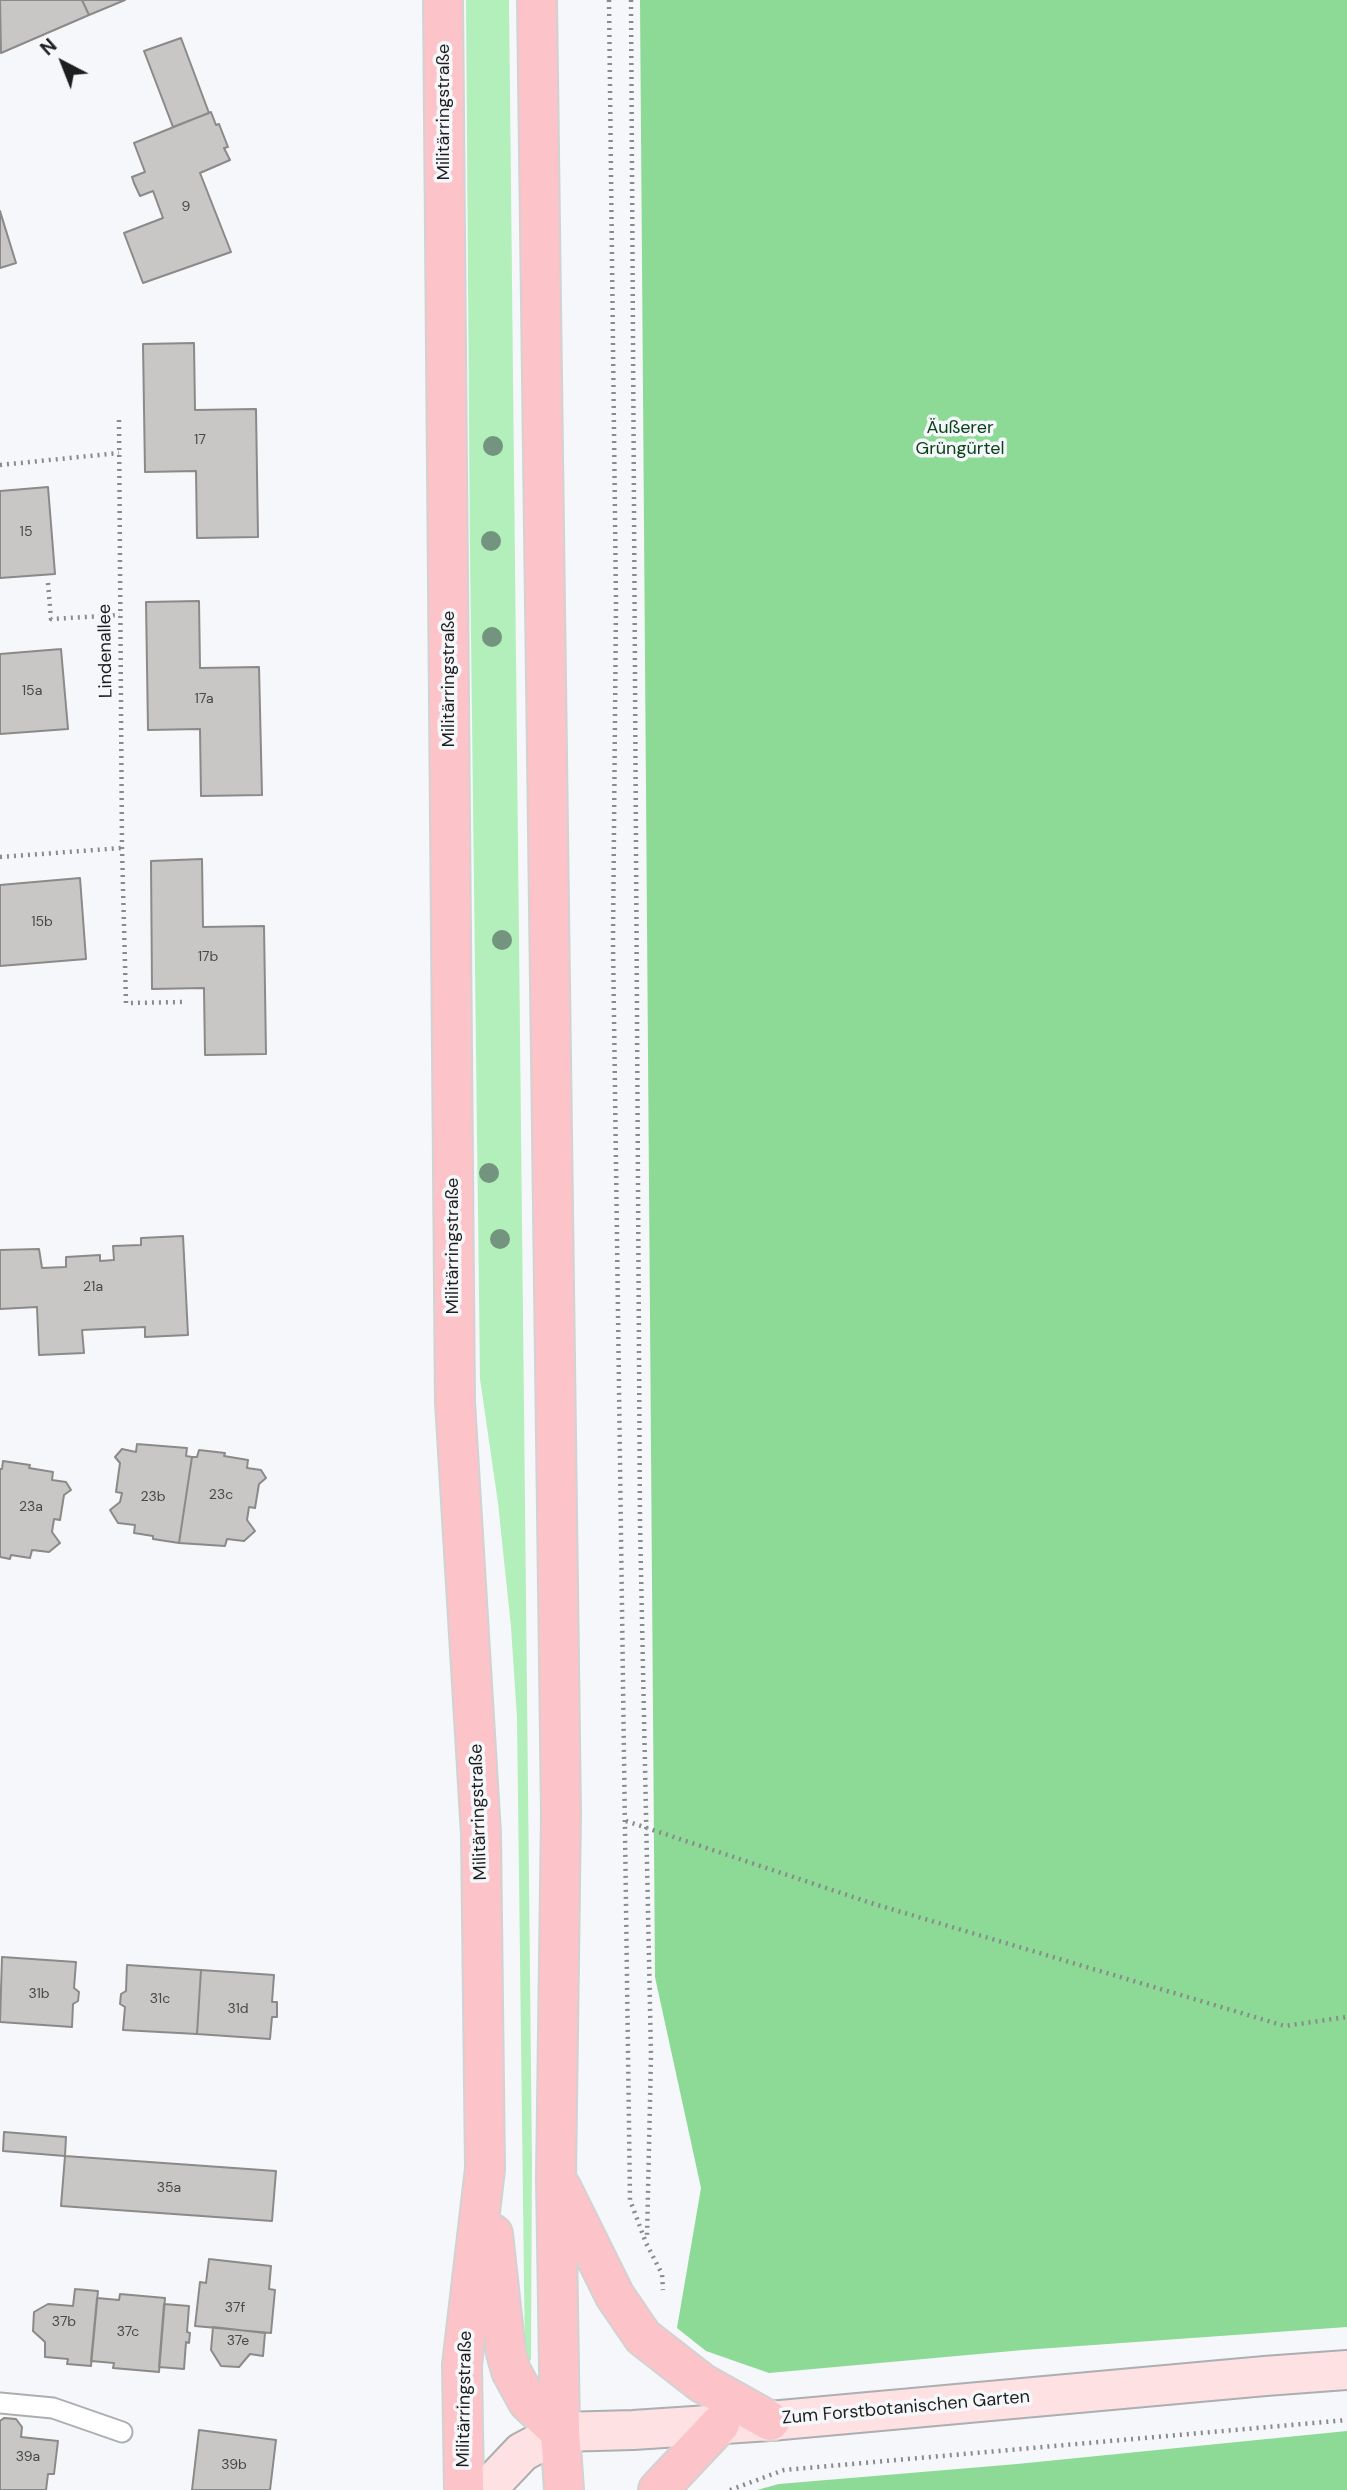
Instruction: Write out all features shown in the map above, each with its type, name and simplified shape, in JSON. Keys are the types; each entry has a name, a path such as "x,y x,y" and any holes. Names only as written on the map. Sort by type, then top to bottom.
{"main road":[{"name":"Militärringstraße","path":"443,0 454,1402 481,1834 485,2169 462,2365 464,2490"},
{"path":"537,0 561,1813 556,2178 560,2432 564,2490"},
{"path":"485,2169 506,2353 511,2371 528,2402 560,2432"},
{"path":"556,2178 615,2296 643,2337 702,2383 770,2421"},
{"name":"Zum Forstbotanischen Garten","path":"486,2490 522,2452 560,2432 770,2421 1347,2370"},
{"path":"658,2490 720,2424"}],"lane":[{"path":"0,2403 53,2408 122,2432"}],"path":[{"path":"609,0 616,603 613,942 630,2200 646,2243 651,2055 640,1523 631,0"},
{"name":"Lindenallee","path":"119,420 122,848 126,1003 183,1002"},
{"path":"0,465 119,453"},
{"path":"48,583 51,619 120,615"},
{"path":"0,857 122,848"},
{"path":"626,1821 871,1903 1285,2026 1347,2017"},
{"path":"730,2490 784,2470 1347,2420"}],"green space":[{"path":"466,0 509,0 532,2160 531,2360 525,2361 517,1718 498,1503 480,1379"},
{"name":"Äußerer Grüngürtel","path":"640,0 1347,0 1347,2327 1023,2350 769,2373 706,2351 677,2328 701,2188 655,1977"},
{"path":"1347,2431 1347,2490 757,2490 779,2484 1017,2464"}],"building":[{"path":"0,0 82,0 89,15 1,53"},
{"path":"82,0 125,0 89,15"},
{"path":"181,38 209,113 173,127 144,51"},
{"path":"211,112 216,125 219,124 228,147 224,148 230,160 200,173 231,252 143,283 124,233 163,218 153,191 140,196 134,183 132,177 145,172 134,143"},
{"path":"0,211 16,263 0,268"},
{"path":"194,343 195,410 256,409 258,537 197,538 196,471 145,472 143,344"},
{"path":"48,487 55,574 0,578 0,491"},
{"path":"199,601 200,668 259,667 262,795 201,796 200,729 148,730 146,602"},
{"path":"61,649 68,729 0,734 0,654"},
{"path":"202,859 203,927 264,926 266,1054 205,1055 204,988 152,989 151,861"},
{"path":"80,878 86,959 0,966 0,885"},
{"path":"183,1236 188,1335 145,1337 145,1327 82,1330 84,1353 39,1355 37,1307 0,1309 0,1250 39,1249 42,1268 66,1267 66,1257 100,1255 100,1261 114,1260 113,1246 141,1245 141,1238"},
{"path":"137,1444 187,1448 186,1456 192,1457 179,1543 134,1533 135,1525 118,1523 110,1510 120,1502 122,1493 116,1492 120,1463 115,1457 122,1449 136,1452"},
{"path":"199,1450 225,1453 224,1456 248,1460 247,1468 261,1470 266,1478 259,1484 255,1508 249,1507 247,1520 255,1531 244,1541 227,1539 225,1546 179,1543 192,1457 197,1457"},
{"path":"3,1461 53,1472 52,1480 66,1482 71,1490 64,1495 60,1520 54,1519 52,1532 60,1543 49,1552 32,1550 30,1558 11,1555 10,1559 0,1557 0,1469"},
{"path":"2,1957 76,1962 74,1988 79,1992 78,2001 73,2004 72,2027 0,2022"},
{"path":"127,1965 201,1970 197,2034 123,2030 125,2007 120,2004 121,1994 126,1991"},
{"path":"201,1970 274,1975 272,2002 277,2002 277,2017 272,2017 270,2039 197,2034"},
{"path":"4,2132 66,2137 65,2156 3,2151"},
{"path":"65,2156 276,2171 272,2221 61,2206"},
{"path":"209,2259 271,2266 269,2289 275,2290 271,2333 195,2326 200,2282 206,2283"},
{"path":"75,2289 98,2291 91,2366 67,2364 68,2359 45,2357 45,2342 33,2331 34,2312 48,2304 73,2306"},
{"path":"120,2294 165,2298 159,2372 113,2368 114,2363 91,2361 97,2298 119,2300"},
{"path":"164,2304 189,2306 187,2332 190,2333 189,2343 186,2342 184,2369 159,2367"},
{"path":"213,2327 265,2333 263,2356 250,2354 239,2367 221,2366 211,2350"},
{"path":"4,2418 16,2419 22,2427 21,2437 58,2441 54,2474 48,2474 46,2490 0,2490 0,2421"},
{"path":"199,2430 276,2440 270,2490 192,2490"}]}
